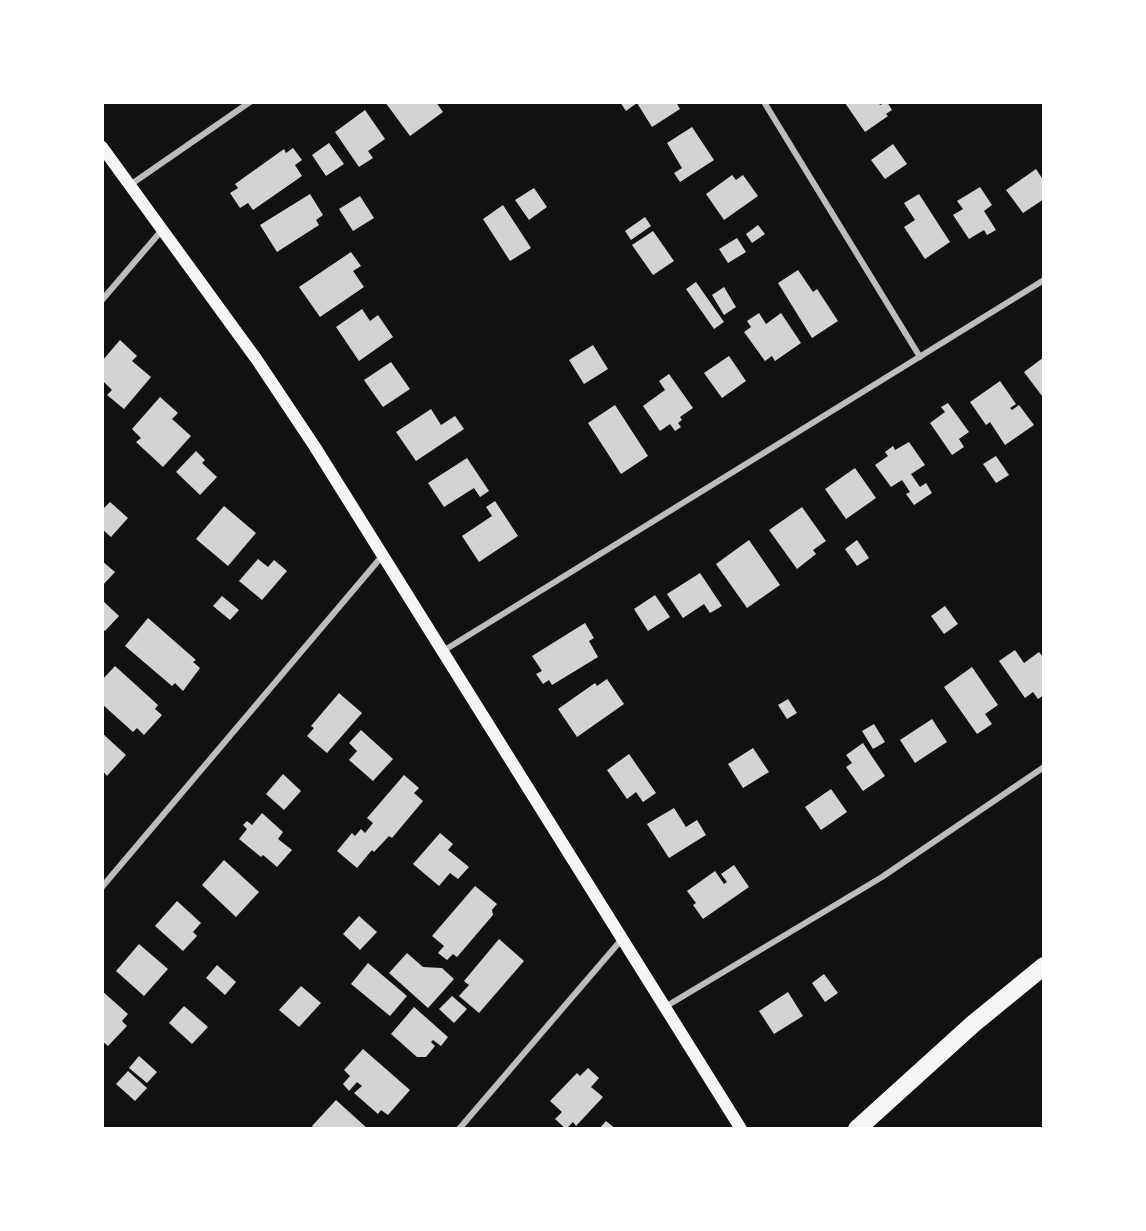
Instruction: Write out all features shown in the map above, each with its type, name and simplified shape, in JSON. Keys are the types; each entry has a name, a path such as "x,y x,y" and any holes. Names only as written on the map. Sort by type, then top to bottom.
{"highway":[{"path":"857,1129 974,1024 1044,966"}],"main road":[{"path":"102,147 257,360 315,447 741,1129"}],"street":[{"path":"130,185 250,102"},
{"path":"764,102 920,357"},
{"path":"102,300 162,230"},
{"path":"443,651 1044,280"},
{"path":"102,887 383,555"},
{"path":"665,1007 882,877 1044,767"},
{"path":"459,1129 622,939"}],"building":[{"path":"385,102 436,102 443,112 410,136"},
{"path":"620,102 676,102 680,109 652,127 637,103 626,111"},
{"path":"878,102 880,105 887,102 892,110 886,114 888,116 865,132 845,103"},
{"path":"365,110 385,139 368,151 373,158 359,167 335,132"},
{"path":"692,127 714,160 680,182 674,173 682,168 667,143"},
{"path":"329,143 344,164 326,176 312,155"},
{"path":"893,144 907,164 885,179 871,160"},
{"path":"293,148 302,160 295,165 302,176 253,210 248,203 240,208 230,193 238,188 235,184 284,149 286,153"},
{"path":"1036,169 1044,181 1042,191 1044,199 1023,213 1006,190"},
{"path":"732,175 736,180 743,175 758,196 724,220 706,194"},
{"path":"980,187 992,205 984,211 996,230 987,235 984,230 969,239 953,215 963,209 957,201"},
{"path":"534,188 547,207 529,220 515,200"},
{"path":"310,194 323,215 316,220 319,225 277,252 260,225"},
{"path":"919,194 950,242 925,259 904,227 915,220 904,203"},
{"path":"360,196 374,218 353,231 339,209"},
{"path":"503,205 531,248 510,261 483,219"},
{"path":"645,217 651,226 631,240 625,231"},
{"path":"758,225 765,234 752,243 746,234"},
{"path":"653,231 674,261 653,275 632,245"},
{"path":"737,238 746,252 728,263 719,249"},
{"path":"351,252 361,266 353,271 364,287 320,317 299,287"},
{"path":"798,270 813,292 817,289 838,321 812,338 778,283"},
{"path":"696,282 724,322 714,329 686,289"},
{"path":"724,287 736,307 724,315 712,295"},
{"path":"362,309 370,321 378,315 393,337 359,361 336,327"},
{"path":"759,313 766,324 781,313 801,343 775,361 772,356 765,361 744,332 751,327 747,321"},
{"path":"120,340 137,356 132,361 151,377 124,409 107,395 112,390 102,380 102,361"},
{"path":"593,345 608,369 584,384 569,360"},
{"path":"729,356 746,381 722,398 704,373"},
{"path":"1044,357 1044,395 1042,396 1024,372"},
{"path":"391,362 410,389 383,407 364,380"},
{"path":"669,374 693,408 680,417 682,420 678,423 681,427 675,431 670,424 660,431 643,406 665,390 659,381"},
{"path":"1000,381 1016,404 1010,408 1012,410 1019,405 1034,425 1005,445 990,422 986,425 970,402"},
{"path":"160,397 178,413 172,419 191,436 163,467 136,442 141,438 132,429"},
{"path":"948,403 969,432 959,439 964,447 952,455 930,423 945,412 941,407"},
{"path":"615,405 648,456 621,474 588,423"},
{"path":"431,409 441,425 455,416 464,429 416,461 396,432"},
{"path":"909,442 925,465 911,474 920,487 926,483 932,493 914,505 906,494 910,492 902,480 891,487 875,465 888,456 885,452 893,446 895,450"},
{"path":"196,451 205,460 202,463 217,477 200,495 176,472"},
{"path":"996,456 1009,475 996,483 983,464"},
{"path":"467,458 489,491 480,497 474,488 444,507 428,483"},
{"path":"855,468 876,498 846,519 825,489"},
{"path":"495,501 518,536 479,562 462,536 492,516 486,507"},
{"path":"110,502 128,518 111,537 102,529 102,510"},
{"path":"224,506 256,533 228,566 196,539"},
{"path":"802,507 826,541 813,550 816,554 797,569 769,530"},
{"path":"749,540 780,585 747,608 716,564"},
{"path":"857,540 869,558 857,566 845,549"},
{"path":"258,559 268,567 274,560 287,571 262,600 239,581"},
{"path":"102,561 115,572 102,586"},
{"path":"700,573 722,606 710,613 704,604 683,618 667,594"},
{"path":"655,595 670,617 648,631 634,609"},
{"path":"222,596 239,610 230,620 213,606"},
{"path":"102,600 119,616 105,631 102,628"},
{"path":"945,606 958,624 944,634 931,616"},
{"path":"148,618 196,660 193,662 200,668 183,691 175,683 172,686 125,646"},
{"path":"585,623 594,638 589,641 598,657 552,685 549,680 543,684 536,674 542,671 532,656"},
{"path":"1015,650 1024,663 1039,652 1044,658 1044,695 1038,699 1033,692 1025,698 999,661"},
{"path":"115,666 158,705 155,709 162,715 144,735 137,728 133,732 102,704 102,680"},
{"path":"972,667 998,705 985,714 992,724 977,734 944,687"},
{"path":"607,679 624,704 577,737 558,709 595,683 597,686"},
{"path":"339,693 362,713 327,753 307,736 314,728 311,726"},
{"path":"788,699 797,713 787,719 778,705"},
{"path":"932,719 947,742 915,763 900,740"},
{"path":"874,724 885,742 873,749 862,731"},
{"path":"361,730 393,759 373,781 349,760 357,751 349,743"},
{"path":"102,733 126,755 107,776 102,770"},
{"path":"863,743 885,776 863,791 846,767 852,763 846,755"},
{"path":"753,748 769,772 743,788 728,764"},
{"path":"629,754 656,793 643,802 636,792 627,799 607,770"},
{"path":"283,774 301,791 284,810 266,794"},
{"path":"404,775 419,788 414,793 423,801 392,838 389,836 374,852 372,850 357,868 337,851 352,833 355,836 361,829 365,833 373,823 367,818"},
{"path":"831,789 847,812 821,830 805,807"},
{"path":"674,808 686,827 697,820 706,835 669,858 647,824"},
{"path":"262,813 283,832 278,839 292,850 277,867 239,839 247,829 243,825 247,821 252,825"},
{"path":"440,833 453,844 448,850 469,867 458,879 450,873 439,886 413,864"},
{"path":"224,860 259,892 236,917 202,885"},
{"path":"734,865 749,887 703,919 693,905 696,903 687,891 715,871 724,884 727,882 721,874"},
{"path":"475,886 497,904 492,910 493,915 457,957 453,954 447,960 438,953 444,946 432,936"},
{"path":"177,901 201,923 193,932 197,936 183,951 155,926"},
{"path":"359,916 377,932 360,950 343,934"},
{"path":"499,939 524,961 479,1013 459,996 469,985 464,981"},
{"path":"139,944 168,969 144,996 116,971"},
{"path":"407,953 423,967 442,968 454,979 428,1008 389,973"},
{"path":"368,963 407,996 390,1016 351,984"},
{"path":"217,965 236,982 225,995 206,978"},
{"path":"824,974 838,993 825,1002 812,983"},
{"path":"301,986 321,1003 299,1027 279,1010"},
{"path":"102,991 128,1014 122,1021 127,1026 108,1046 102,1041"},
{"path":"788,992 803,1016 774,1034 759,1011"},
{"path":"452,996 467,1009 454,1023 439,1009"},
{"path":"184,1006 208,1027 192,1044 169,1023"},
{"path":"414,1007 448,1037 441,1046 433,1040 431,1042 435,1046 426,1057 417,1057 391,1034"},
{"path":"363,1049 410,1090 388,1115 381,1110 378,1114 354,1093 362,1086 357,1082 349,1091 343,1084 350,1076 344,1070"},
{"path":"139,1056 157,1072 147,1083 129,1068"},
{"path":"588,1068 599,1078 591,1087 603,1097 576,1126 573,1122 566,1129 555,1119 562,1112 550,1101 577,1073 580,1076"},
{"path":"128,1071 147,1088 135,1101 116,1084"},
{"path":"336,1100 368,1129 315,1129 312,1126"},
{"path":"606,1121 616,1129 599,1129"}]}
